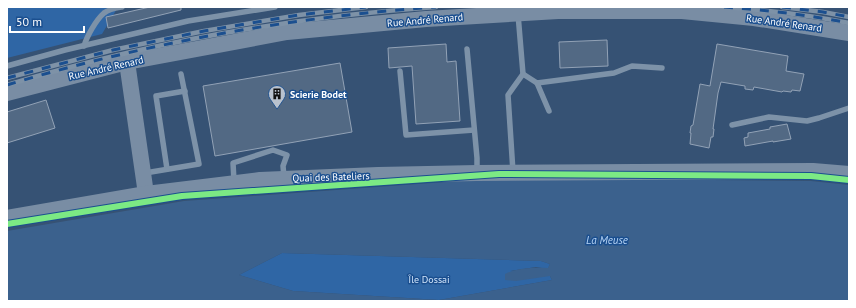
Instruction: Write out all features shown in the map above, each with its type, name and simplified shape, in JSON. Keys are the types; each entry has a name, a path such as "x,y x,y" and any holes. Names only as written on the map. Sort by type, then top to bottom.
{"street":[{"name":"Rue André Renard","path":"7,93 127,62 287,32 426,19 558,11 682,11 754,18 849,33"},
{"path":"127,62 146,194"},
{"name":"Quai des Bateliers","path":"7,218 146,194 260,180 477,173 813,171 849,174"}],"lane":[{"path":"84,46 86,39 104,13 122,7"},
{"path":"7,66 188,21 250,9 273,7"},
{"path":"513,173 508,95 523,74 518,13"},
{"path":"467,49 477,173"},
{"path":"537,83 614,73 632,66 662,68"},
{"path":"400,71 406,135 474,130"},
{"path":"143,173 199,164 182,74"},
{"path":"523,74 537,83 549,111"},
{"path":"167,169 156,96 185,91"},
{"path":"732,124 769,117 808,121 849,108"},
{"path":"234,183 233,163 273,150 287,155 283,166 284,179"}],"green space":[{"path":"7,7 118,7 102,34 7,58 7,35 9,33 7,32"},
{"name":"Île Dossai","path":"282,253 541,261 550,264 548,269 536,267 510,271 550,276 552,280 439,300 293,291 239,275"}],"water":[{"name":"La Meuse","path":"500,178 811,181 849,185 849,301 7,301 7,231 184,201","holes":["282,253 541,261 550,264 548,268 515,270 505,274 505,280 516,281 550,276 552,280 439,300 293,291 239,275"]}],"building":[{"path":"150,7 181,7 181,10 108,28 106,17"},
{"path":"607,40 608,66 560,68 559,42"},
{"path":"446,44 447,62 456,61 460,121 416,124 412,66 389,68 388,48"},
{"path":"717,44 788,56 786,71 804,74 800,91 792,90 791,92 782,92 754,87 753,90 745,89 745,86 721,82 718,93 713,137 711,137 709,148 690,144 690,133 691,126 693,125 700,84 710,86"},
{"name":"Scierie Bodet","path":"340,63 352,132 215,156 203,86"},
{"path":"46,100 55,128 7,143 7,112"},
{"path":"787,124 791,139 745,146 744,138 748,137 748,133"}],"railway":[{"path":"7,78 113,50 204,31 299,15 366,7"},
{"path":"7,85 112,56 219,34 327,18 436,7"},
{"path":"724,7 787,13 849,23"},
{"path":"782,7 849,17"}],"cycle path":[{"path":"7,224 182,196 499,174 811,176 849,180"}],"place":[{"name":"Scierie Bodet","path":"277,109"}]}
